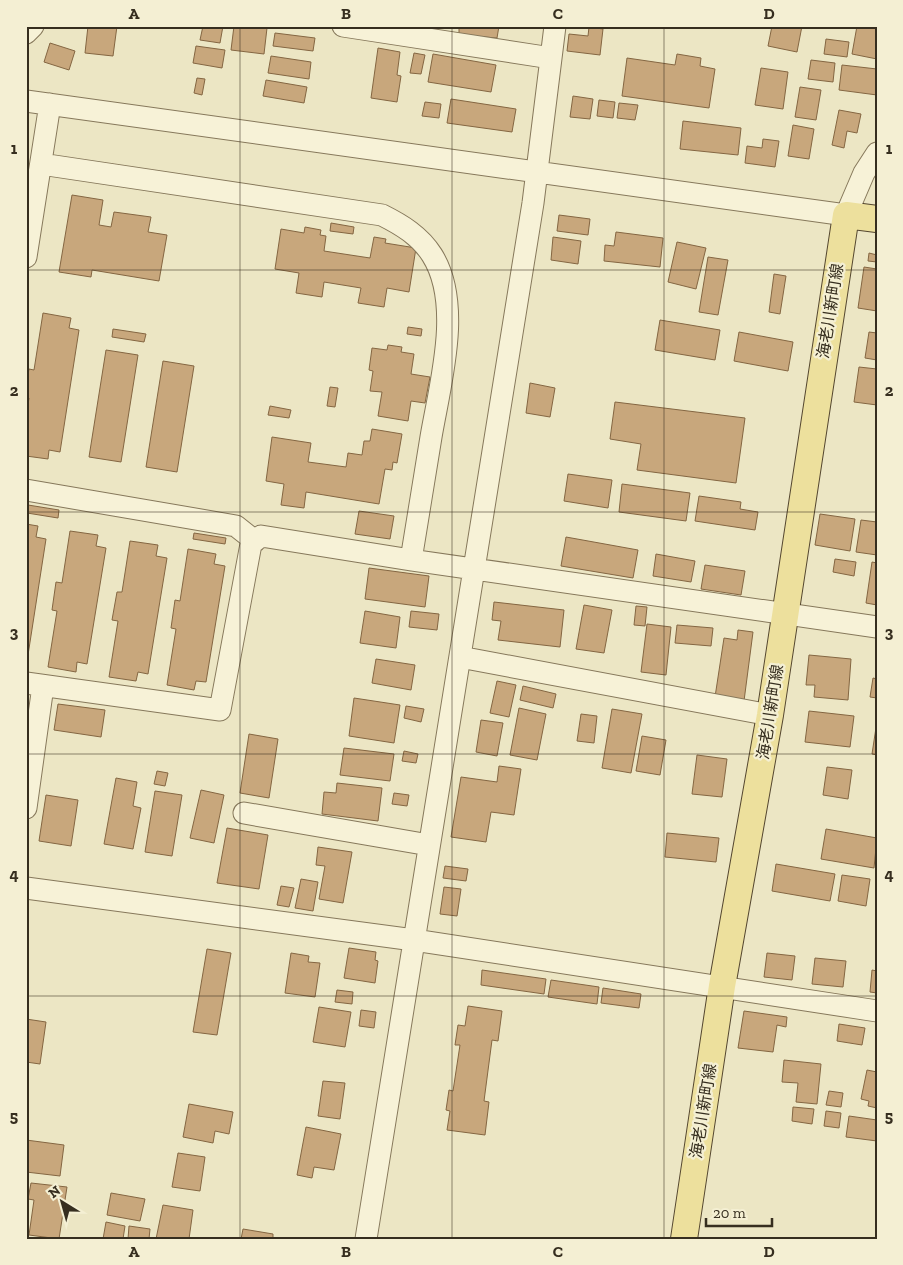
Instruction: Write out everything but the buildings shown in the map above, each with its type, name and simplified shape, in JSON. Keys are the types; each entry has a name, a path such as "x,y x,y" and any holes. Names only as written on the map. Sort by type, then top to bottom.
{"main road":[{"path":"846,215 877,219"},
{"name":"海老川新町線","path":"684,1239 722,986 770,716 846,215"}],"street":[{"path":"26,33 33,26"},
{"path":"343,26 551,58"},
{"path":"366,1239 531,213 555,26"},
{"path":"26,101 846,215 864,173 877,154"},
{"path":"26,257 50,104"},
{"path":"41,164 382,216 402,225 418,237 432,255 441,278 447,314 447,343 411,560"},
{"path":"26,490 236,526 255,541"},
{"path":"26,808 34,684 220,710 251,544 261,536 411,560 877,627"},
{"path":"460,656 770,716"},
{"path":"244,813 429,845"},
{"path":"26,888 414,940 877,1011"}]}
